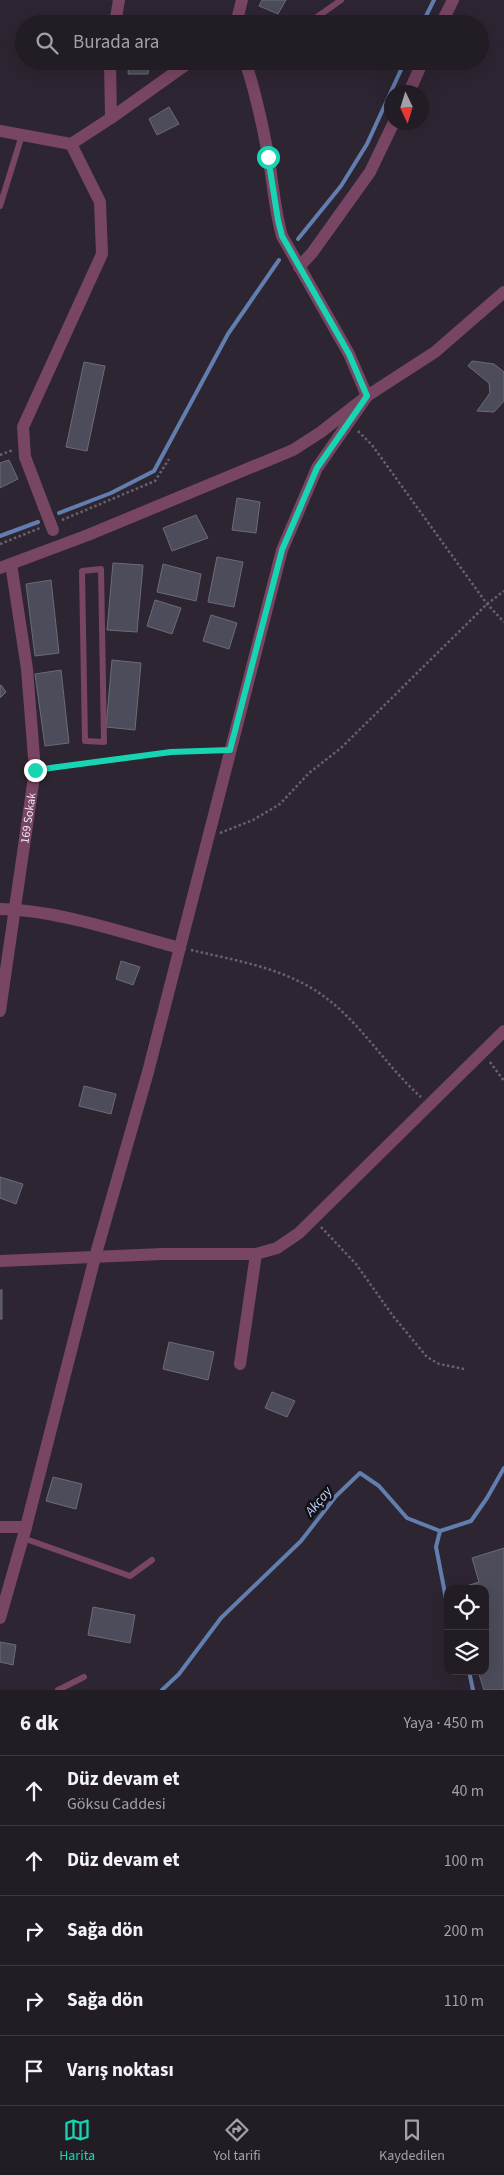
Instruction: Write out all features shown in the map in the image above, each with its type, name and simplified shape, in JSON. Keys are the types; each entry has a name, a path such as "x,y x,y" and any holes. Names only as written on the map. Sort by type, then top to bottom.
{"street":[{"path":"116,15 119,0"},
{"path":"238,15 242,0"},
{"path":"446,15 453,0"},
{"path":"110,70 111,118"},
{"path":"0,131 70,144 111,118 178,70"},
{"path":"248,70 268,157 282,236 349,354 367,396"},
{"path":"412,85 419,70"},
{"path":"299,267 312,253 370,172 390,130"},
{"path":"59,546 25,457 23,427 102,254 100,202 70,144"},
{"path":"6,566 293,450 321,432 367,396 434,352 504,292"},
{"path":"0,1618 25,1532 96,1257 148,1072 282,550 317,468 367,396"},
{"name":"169 Sokak","path":"0,1011 35,770 27,669 6,566"},
{"path":"0,909 14,909 79,921 180,948"},
{"path":"0,1261 256,1254 277,1248 299,1233 504,1031"},
{"path":"240,1364 256,1254"},
{"path":"0,1527 25,1532"}],"lane":[{"path":"320,15 341,0"},
{"path":"0,206 22,135"},
{"path":"101,569 104,742 85,741 82,571 101,569"},
{"path":"25,1532 130,1576 152,1560"},
{"path":"58,1690 84,1677"}],"path":[{"path":"350,422 372,444 487,604 504,622"},
{"path":"0,544 52,526 155,481 169,459"},
{"path":"209,836 228,831 253,820 280,804 309,773 341,748 487,604 504,591"},
{"path":"35,770 171,752 230,750"},
{"path":"180,948 290,976 310,987 330,1001 349,1019 390,1066 429,1104"},
{"path":"481,1054 493,1064 504,1081"},
{"path":"314,1218 356,1264 393,1316 427,1357 439,1364 464,1369"}],"building":[{"path":"262,0 286,0 278,14 259,6"},
{"path":"128,70 148,70 148,74 128,74"},
{"path":"169,107 179,124 157,135 149,119"},
{"path":"472,361 494,364 504,372 504,401 494,412 477,411 490,393 489,383 468,366"},
{"path":"84,362 105,366 87,451 66,447"},
{"path":"9,460 18,479 0,488 0,463"},
{"path":"237,498 260,502 256,533 232,530"},
{"path":"196,515 208,538 172,551 163,528"},
{"path":"217,557 243,562 234,607 208,602"},
{"path":"113,563 143,565 137,632 107,630"},
{"path":"163,564 201,574 196,601 157,592"},
{"path":"51,580 59,653 35,656 26,584"},
{"path":"155,600 181,608 172,634 147,626"},
{"path":"211,615 237,623 229,649 203,641"},
{"path":"112,660 141,663 135,730 106,727"},
{"path":"61,670 69,743 45,746 35,674"},
{"path":"0,686 6,692 0,698"},
{"path":"121,961 140,967 133,985 116,979"},
{"path":"84,1086 116,1094 111,1114 79,1106"},
{"path":"0,1177 23,1184 16,1204 0,1198"},
{"path":"0,1290 2,1290 2,1319 0,1319"},
{"path":"169,1342 214,1352 208,1380 163,1369"},
{"path":"272,1392 295,1401 287,1417 265,1408"},
{"path":"53,1477 82,1484 76,1509 46,1501"},
{"path":"504,1548 504,1690 484,1690 479,1675 489,1675 489,1585 470,1585 479,1582 472,1558"},
{"path":"93,1607 135,1615 130,1643 88,1635"},
{"path":"0,1642 16,1645 13,1665 0,1662"}],"waterway":[{"path":"426,15 434,0"},
{"path":"298,239 341,186 367,144 401,70"},
{"path":"59,513 111,493 154,471 228,334 279,260"},
{"path":"0,536 38,522"},
{"name":"Akçay","path":"162,1690 179,1674 221,1618 301,1541 336,1496 360,1473 379,1486 407,1518 440,1531 471,1521 504,1468"},
{"path":"440,1531 436,1547 444,1588"},
{"path":"470,1675 473,1690"}],"route":[{"path":"35,770 171,752 230,750 282,550 317,468 367,396 349,354 282,236 268,157"}]}
